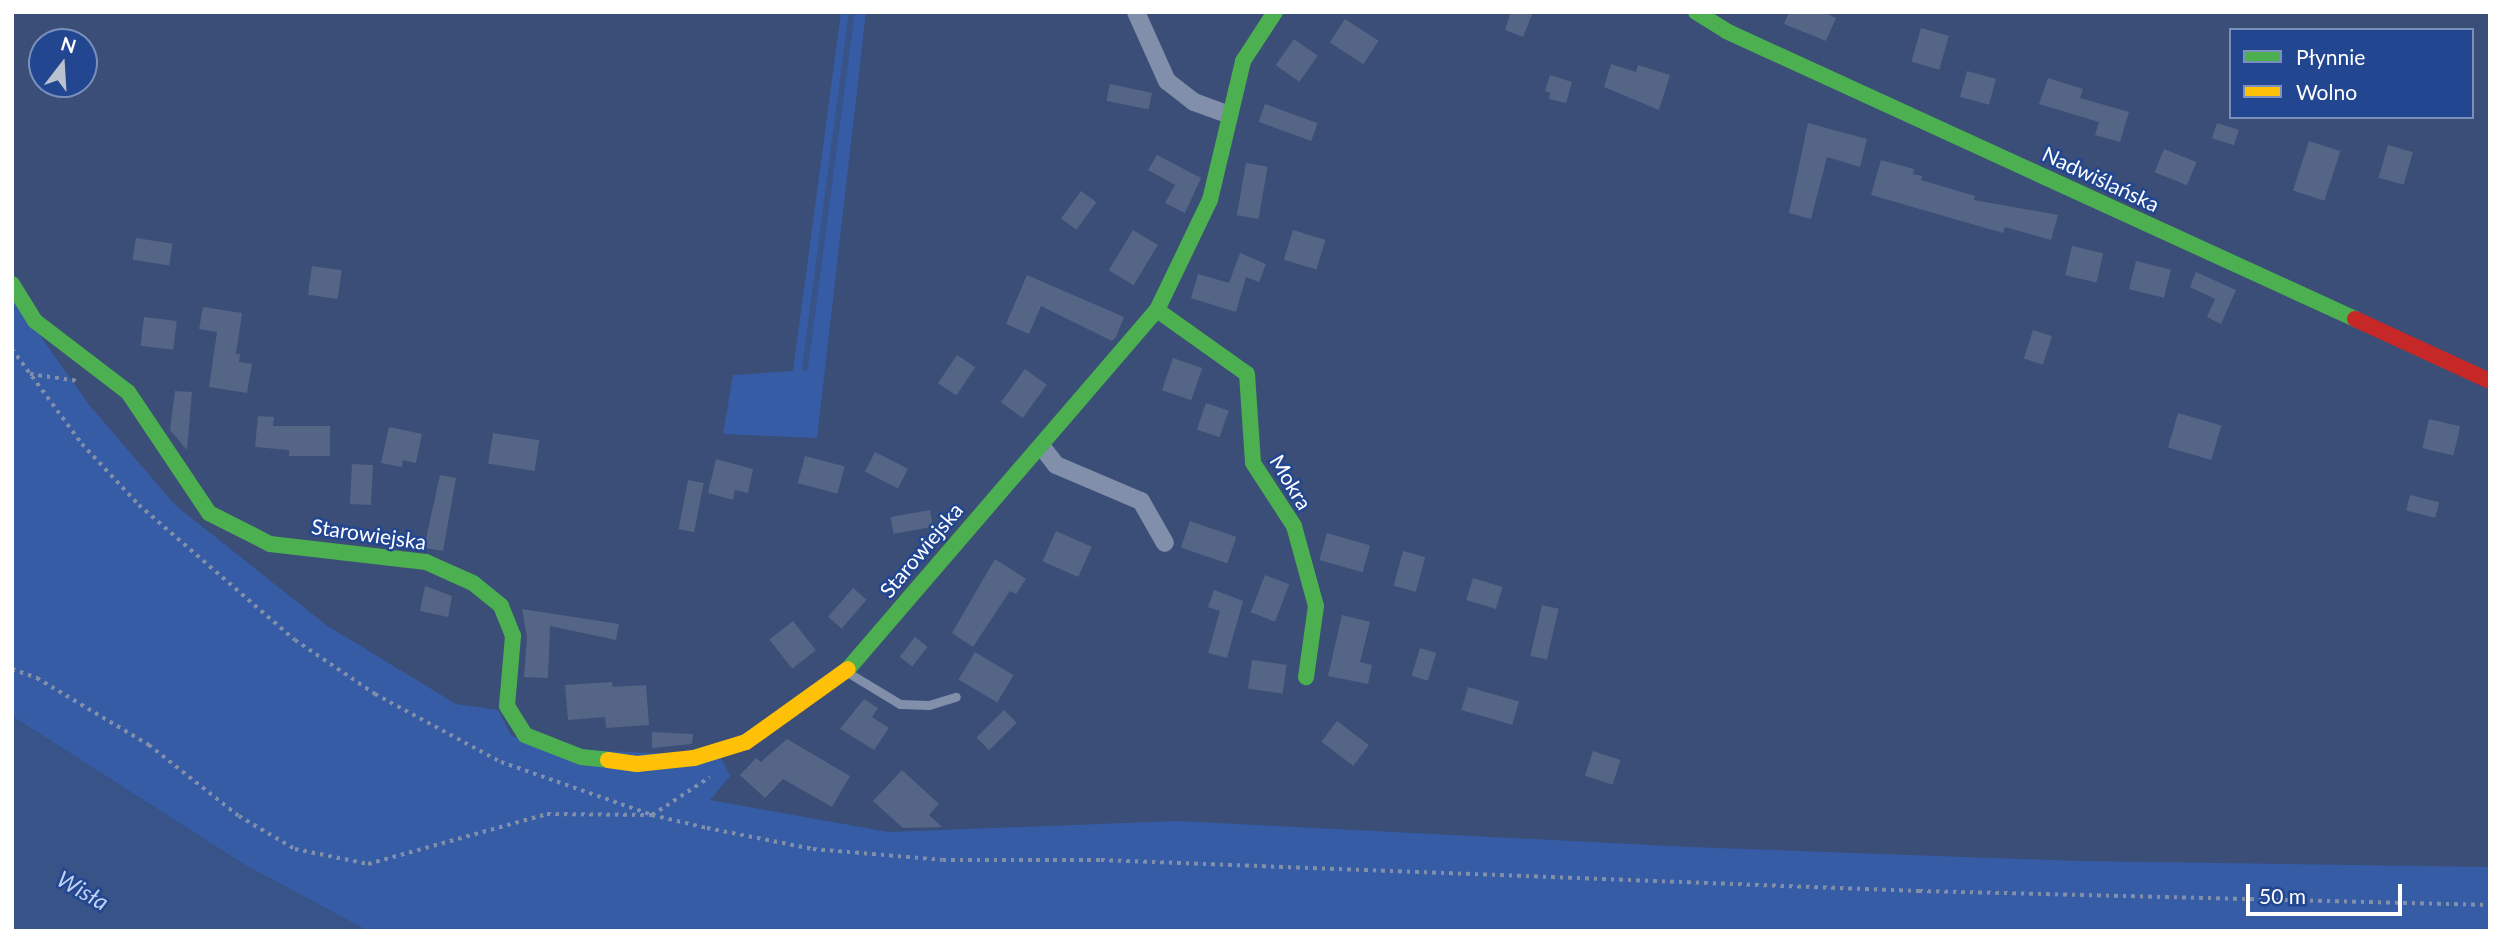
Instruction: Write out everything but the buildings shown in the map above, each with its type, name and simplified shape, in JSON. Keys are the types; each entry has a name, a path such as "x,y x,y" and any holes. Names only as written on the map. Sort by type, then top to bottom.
{"street":[{"path":"1136,12 1167,81 1194,102 1229,115"},
{"name":"Starowiejska","path":"12,284 35,321 128,393 209,513 270,544 426,562 473,583 501,606 513,636 507,706 525,735 581,757 637,765 694,758 746,742 846,671 1042,447 1157,310 1210,200 1223,158 1229,115 1243,61 1275,12"},
{"name":"Nadwiślańska","path":"1696,12 1739,37 2490,381"},
{"name":"Mokra","path":"1157,310 1247,374 1253,463 1289,516 1314,596 1315,633 1306,677"},
{"path":"1042,447 1056,465 1141,501 1165,543"}],"lane":[{"path":"846,671 900,704 929,705 956,697"}],"path":[{"path":"12,349 82,444 139,505 295,640 375,694 501,762 652,815 813,849 943,860 1101,860 1919,891 2490,905"},
{"path":"12,668 149,745 239,816 295,849 368,864 547,814 652,815 721,768"}],"shaded area":[{"path":"841,12 866,12 817,438 723,434 733,375 793,371"},
{"path":"12,296 90,406 175,505 326,625 456,704 498,710 511,735 537,748 720,756 730,776 710,800 888,832 1177,821 1689,847 2079,861 2490,867 2490,931 368,931 245,865 12,716"}],"water":[{"name":"Wisła","path":"12,716 245,865 368,931 12,931"}],"waterway":[{"path":"805,368 852,12"}],"traffic: fast":[{"path":"848,669 1157,310 1210,200 1243,61 1275,12"},
{"path":"1696,12 1726,31 2355,319"},
{"path":"12,284 35,321 128,392 209,513 270,544 426,562 473,583 501,606 513,636 507,706 525,735 581,757 608,760"},
{"path":"1157,310 1247,374 1253,463 1294,526 1316,606 1306,677"}],"traffic: slow":[{"path":"608,760 637,764 694,758 746,742 848,669"}],"traffic: jam":[{"path":"2355,319 2490,381"}]}
